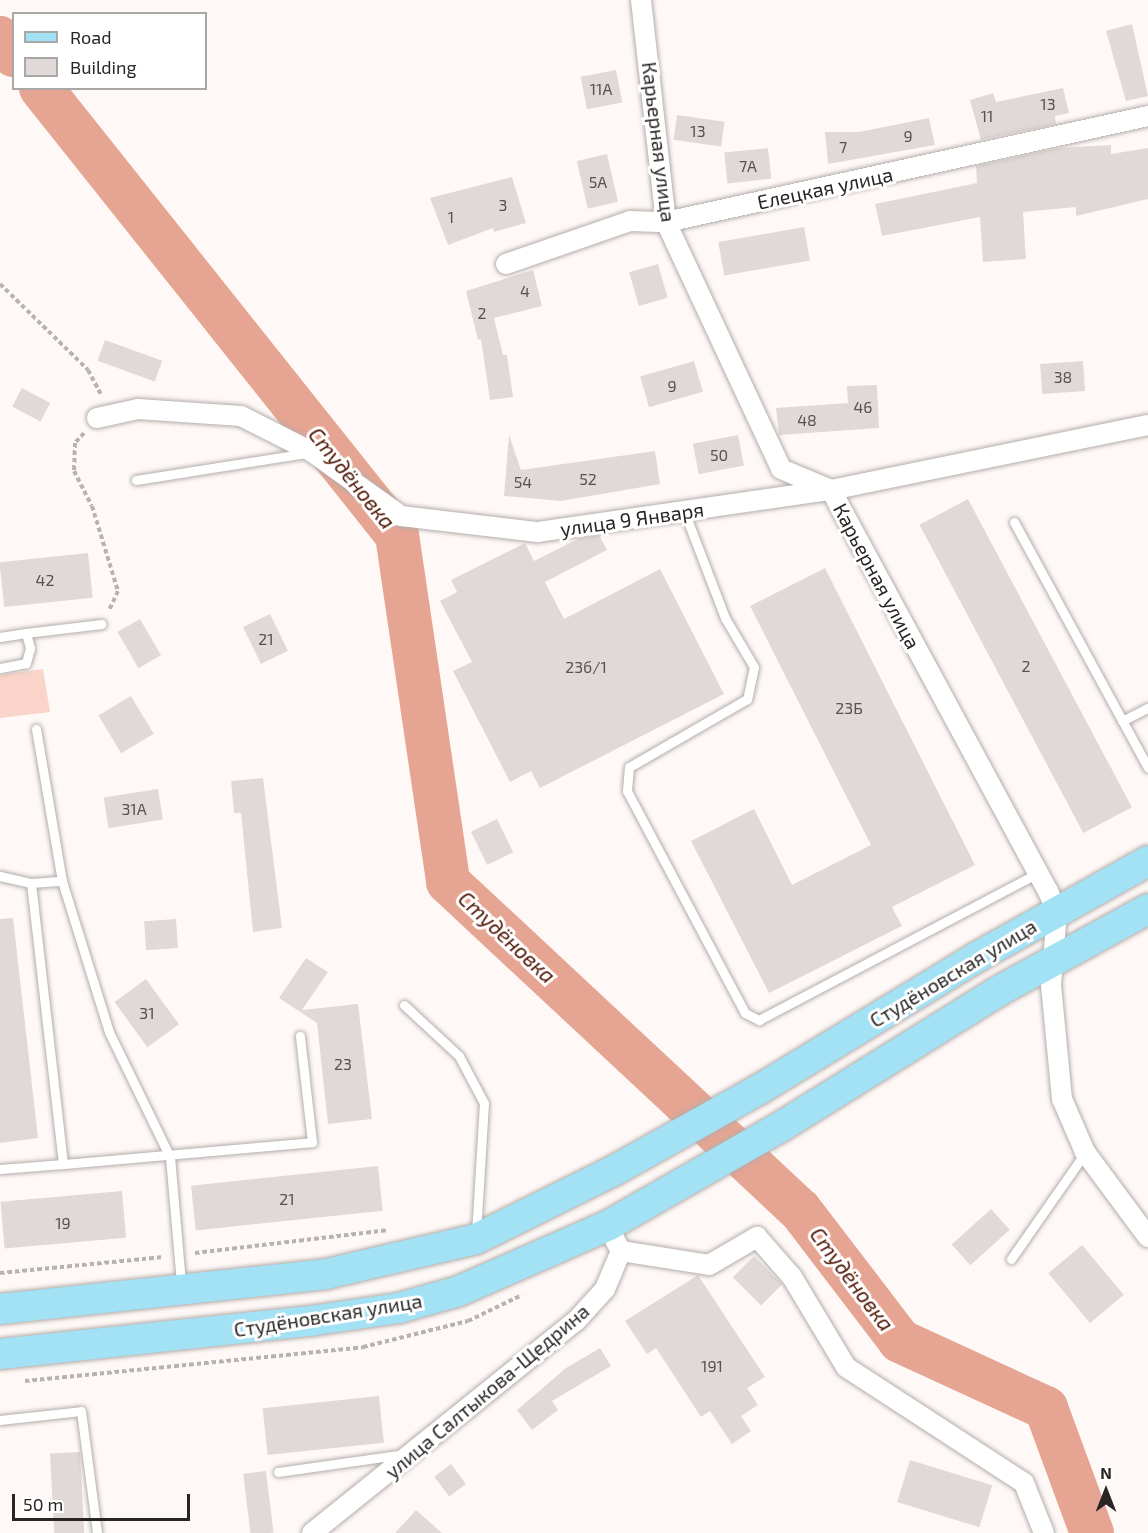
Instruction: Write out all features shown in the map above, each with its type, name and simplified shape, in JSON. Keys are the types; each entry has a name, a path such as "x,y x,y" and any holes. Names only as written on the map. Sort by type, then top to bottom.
{"main road":[{"name":"Студёновская улица","path":"0,1310 327,1274 476,1239 615,1170 760,1089 976,957 1148,861"},
{"path":"1091,892 1078,913 1084,922 1112,929"},
{"name":"Студёновская улица","path":"0,1354 399,1308 459,1291 615,1238 637,1209 782,1126 999,991 1148,909"},
{"path":"976,957 1004,956 1011,967 999,991"}],"street":[{"name":"Карьерная улица","path":"641,0 666,222 781,469 831,490 1057,912 1051,985 1062,1099 1085,1152 1148,1237"},
{"name":"Елецкая улица","path":"506,264 630,221 666,222 1148,116"},
{"name":"улица 9 Января","path":"105,417 138,409 241,416 312,452 401,516 538,532 831,490 1148,425"},
{"path":"615,1238 709,1265 757,1237 792,1277 846,1367 1024,1483 1044,1533"},
{"name":"улица Салтыкова-Щедрина","path":"312,1533 576,1321 605,1288 615,1238"}],"lane":[{"path":"136,480 312,452"},
{"path":"684,511 725,618 754,668 747,699 629,767 627,791 745,1012 759,1020 1038,873"},
{"path":"1014,522 1148,768"},
{"path":"0,637 101,624"},
{"path":"0,668 26,663 30,648 26,633"},
{"path":"1122,721 1148,708"},
{"path":"36,729 62,881 108,1032 170,1157 180,1255 181,1290"},
{"path":"0,876 31,883 62,881"},
{"path":"31,883 63,1164"},
{"path":"404,1005 459,1056 484,1102 476,1239"},
{"path":"0,1168 170,1157 312,1142 300,1035"},
{"path":"1011,1259 1085,1152"},
{"path":"0,1420 81,1411 97,1533"},
{"path":"278,1472 414,1453"}],"path":[{"path":"0,284 88,370 105,417 75,443 74,471 92,506 118,591 101,624"},
{"path":"0,1273 180,1255 393,1229"}],"shaded area":[{"path":"43,669 50,712 0,718 0,675"}],"building":[{"path":"1132,24 1148,96 1126,101 1106,31"},
{"path":"616,70 622,102 587,109 581,77"},
{"path":"1063,88 1069,113 1055,116 1056,124 981,140 970,100 993,93 996,102"},
{"path":"677,115 725,122 721,146 674,140"},
{"path":"929,118 935,145 828,164 825,132 859,132"},
{"path":"1111,145 1111,154 1148,148 1148,199 1076,216 1076,207 1023,212 1026,259 983,262 980,217 882,236 875,204 977,183 976,166 1059,148"},
{"path":"768,148 771,179 727,183 724,153"},
{"path":"607,154 618,202 588,209 577,161"},
{"path":"512,177 526,223 494,232 493,228 448,245 430,198"},
{"path":"804,227 810,260 724,276 718,242"},
{"path":"658,264 668,298 639,306 629,272"},
{"path":"533,270 542,306 494,318 503,355 507,355 513,397 490,400 481,339 478,340 466,291"},
{"path":"105,340 162,361 155,382 97,361"},
{"path":"694,361 703,392 649,407 640,376"},
{"path":"1083,361 1085,391 1042,394 1040,364"},
{"path":"877,385 879,428 779,435 776,408 848,403 847,386"},
{"path":"22,388 50,403 40,422 12,407"},
{"path":"509,435 521,470 655,451 660,484 561,501 504,496"},
{"path":"738,435 744,465 699,474 693,444"},
{"path":"968,499 1132,807 1083,833 919,525"},
{"path":"599,535 607,550 545,582 564,619 660,569 724,694 540,788 531,771 510,782 453,671 472,662 440,601 457,592 451,580 525,543 534,561 580,538"},
{"path":"88,553 93,598 4,607 0,562"},
{"path":"825,568 975,865 892,907 902,926 769,993 691,841 754,809 792,885 871,845 750,606"},
{"path":"270,614 288,651 261,664 243,627"},
{"path":"140,619 161,655 138,668 117,632"},
{"path":"131,696 154,734 121,753 98,716"},
{"path":"263,778 282,928 253,932 241,813 234,813 231,781"},
{"path":"158,789 163,820 109,828 104,798"},
{"path":"497,819 513,852 487,865 471,832"},
{"path":"13,918 38,1138 0,1143 0,919"},
{"path":"176,919 178,948 146,950 144,921"},
{"path":"306,958 328,972 302,1010 358,1004 372,1119 328,1124 317,1023 279,998"},
{"path":"146,979 179,1024 147,1047 114,1002"},
{"path":"378,1166 383,1211 196,1230 191,1186"},
{"path":"122,1191 126,1238 5,1248 0,1202"},
{"path":"991,1209 1010,1230 970,1265 952,1244"},
{"path":"1082,1245 1124,1295 1090,1323 1048,1273"},
{"path":"754,1256 782,1284 761,1305 733,1277"},
{"path":"698,1275 765,1377 747,1388 758,1405 741,1416 751,1431 732,1444 710,1411 701,1417 656,1348 647,1354 625,1321"},
{"path":"600,1348 611,1366 552,1401 558,1410 532,1430 517,1410 566,1368"},
{"path":"379,1396 384,1443 268,1455 263,1408"},
{"path":"80,1452 84,1533 54,1533 50,1454"},
{"path":"910,1460 992,1485 979,1527 897,1502"},
{"path":"451,1464 466,1484 449,1497 434,1477"},
{"path":"266,1471 274,1533 250,1533 243,1474"},
{"path":"416,1510 442,1533 395,1533"}],"waterway":[{"name":"Студёновка","path":"0,38 12,53"},
{"name":"Студёновка","path":"43,90 397,535 448,882 800,1210 900,1341 1046,1408 1092,1533"}]}
